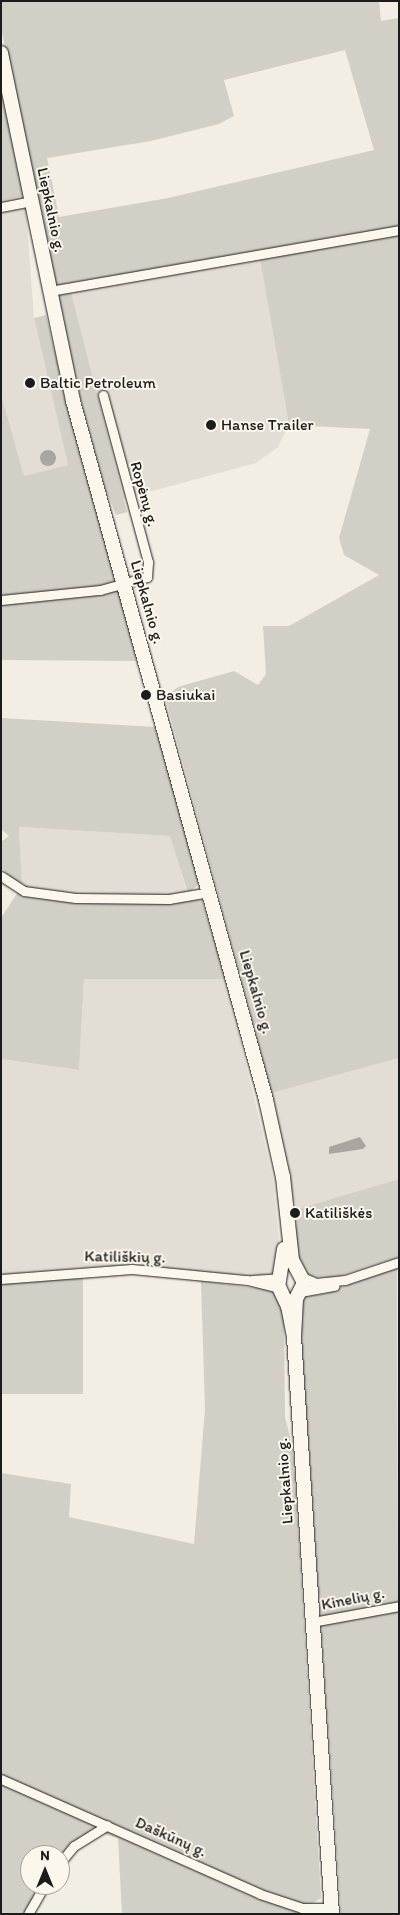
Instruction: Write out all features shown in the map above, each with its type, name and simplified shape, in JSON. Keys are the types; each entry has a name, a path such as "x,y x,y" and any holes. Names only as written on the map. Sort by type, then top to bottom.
{"highway":[{"name":"Liepkalnio g.","path":"1,53 73,401 256,1058 277,1157 294,1337 332,1911"}],"street":[{"path":"1,207 31,201"},
{"path":"50,291 399,230"},
{"name":"Ropėnų g.","path":"103,396 148,562 147,577 124,586"},
{"path":"1,600 124,586"},
{"path":"1,876 24,890 76,898 169,899 210,892"},
{"name":"Katiliškių g.","path":"1,1279 102,1268 290,1284 345,1280 399,1262"},
{"name":"Katiliškių g.","path":"290,1284 345,1280"},
{"name":"Kinelių g.","path":"312,1622 399,1606"},
{"name":"Daškūnų g.","path":"1,1779 271,1898 302,1908 332,1911"},
{"path":"70,1851 74,1846 107,1825"},
{"path":"28,1914 39,1895"}],"shaded area":[{"path":"1,1 379,1 381,21 399,18 399,1058 272,1093 165,697 178,687 234,671 258,685 266,674 263,626 289,626 379,575 344,555 339,538 370,429 289,425 260,259 71,292 127,512 116,515 104,485 80,397 1,28","holes":["345,50 374,150 168,198 59,217 47,158 151,141 219,124 234,116 224,80"]},
{"path":"1,87 25,196 1,201"},
{"path":"25,196 34,318 68,465 24,476 1,394 1,201"},
{"path":"260,259 289,425 278,447 256,463 123,499 71,292"},
{"path":"46,315 77,443 139,661 1,660 1,394 24,476 68,465 34,318"},
{"path":"48,450 54,452 56,458 54,464 48,466 42,464 40,458 42,452"},
{"path":"1,718 155,727 199,875 197,886 188,893 170,836 19,827 22,885 12,878 1,868 1,842 9,836 1,829"},
{"path":"19,827 171,836 189,899 18,892 22,885"},
{"path":"18,892 202,900 226,979 84,979 79,1070 1,1059 1,918"},
{"path":"84,979 226,979 273,1178 281,1260 277,1275 250,1277 106,1266 1,1275 1,1059 79,1070"},
{"path":"399,1058 399,1179 297,1209 287,1180 272,1093"},
{"path":"360,1137 366,1146 363,1149 329,1154 329,1147"},
{"path":"399,1179 399,1257 333,1278 308,1276 295,1253 297,1209"},
{"path":"397,1267 399,1914 341,1914 300,1321 302,1297 327,1293"},
{"path":"1,1274 83,1274 83,1394 1,1394"},
{"path":"201,1281 273,1290 284,1312 285,1417 293,1448 321,1898 313,1903 313,1914 122,1914 118,1838 91,1830 70,1848 70,1845 20,1845 20,1895 36,1895 26,1914 1,1914 1,1473 71,1484 69,1517 194,1544 205,1409"}],"place":[{"name":"Baltic Petroleum","path":"30,383"},
{"name":"Hanse Trailer","path":"211,425"},
{"name":"Basiukai","path":"146,695"},
{"name":"Katiliškės","path":"295,1213"}]}
